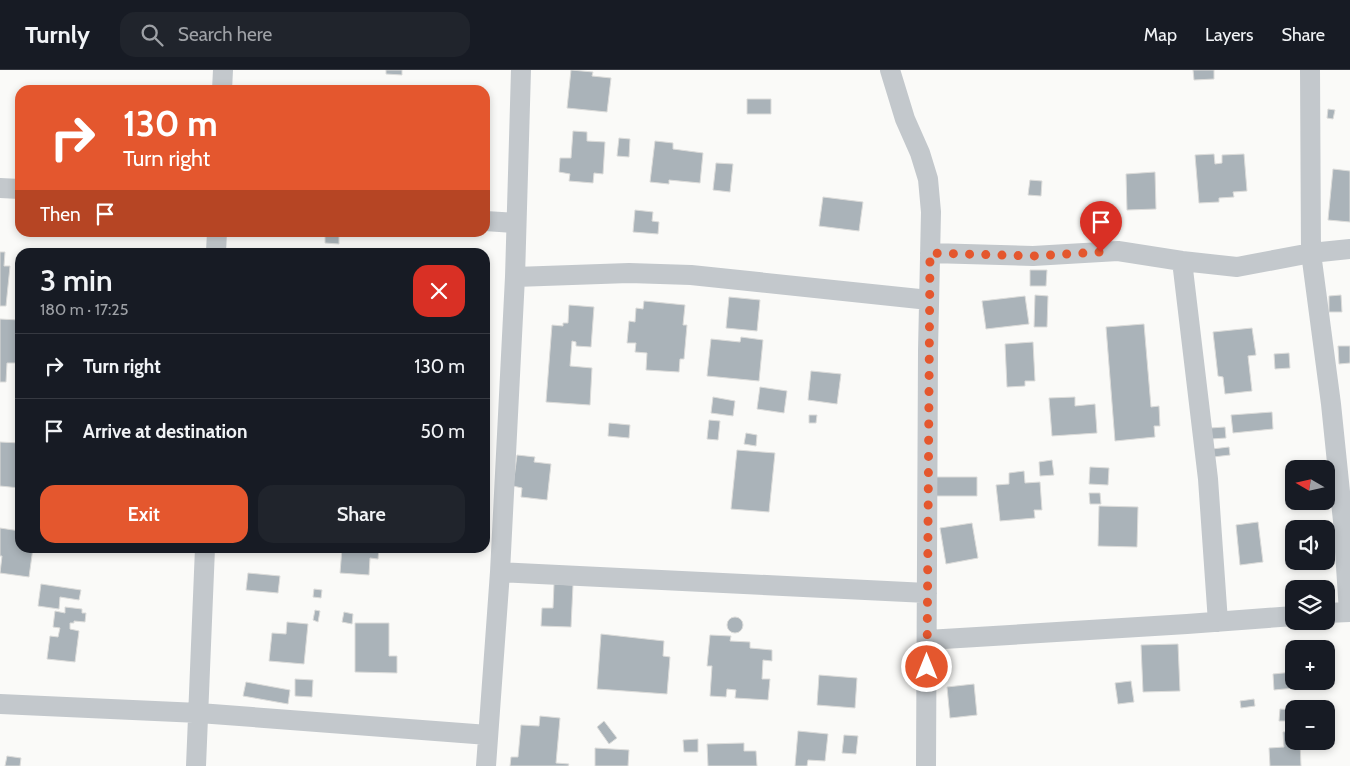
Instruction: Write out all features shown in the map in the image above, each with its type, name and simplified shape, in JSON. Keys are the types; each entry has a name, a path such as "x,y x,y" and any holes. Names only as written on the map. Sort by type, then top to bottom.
{"street":[{"path":"222,85 223,70"},
{"path":"486,766 500,572 515,277 521,70"},
{"path":"890,70 905,119 920,153 928,179 931,212 926,766"},
{"path":"1310,70 1312,253 1330,394 1350,612 1335,613"},
{"path":"0,188 15,190"},
{"path":"490,221 516,223"},
{"path":"930,253 1033,256 1118,251 1237,267 1312,253 1350,249"},
{"path":"1182,261 1208,479 1218,622"},
{"path":"515,277 629,273 691,275 929,300"},
{"path":"196,766 205,553"},
{"path":"500,572 927,593"},
{"path":"927,640 1285,617"},
{"path":"0,704 198,714 488,736"}],"building":[{"path":"386,70 402,70 402,75 386,74"},
{"path":"571,70 593,72 592,76 611,78 607,112 567,108"},
{"path":"1193,70 1214,70 1214,79 1194,80"},
{"path":"747,99 771,99 771,114 747,114"},
{"path":"1328,109 1335,110 1333,119 1327,118"},
{"path":"573,131 587,132 587,141 605,142 603,174 594,173 593,183 569,181 570,174 559,172 560,158 571,158"},
{"path":"619,138 630,139 629,157 617,156"},
{"path":"655,141 673,143 673,149 703,153 700,183 669,180 669,184 650,182"},
{"path":"1214,154 1215,164 1222,163 1222,155 1244,154 1247,191 1233,192 1234,197 1219,198 1219,202 1199,203 1195,155"},
{"path":"716,163 733,164 730,192 713,190"},
{"path":"1333,169 1350,171 1350,222 1328,220"},
{"path":"1155,172 1156,209 1127,210 1126,174"},
{"path":"1030,180 1042,181 1041,196 1028,195"},
{"path":"823,197 863,202 859,231 819,226"},
{"path":"635,210 653,212 652,221 659,222 658,234 633,232"},
{"path":"325,237 339,237 339,244 325,243"},
{"path":"0,252 5,252 4,266 10,266 6,306 0,306"},
{"path":"1030,270 1047,270 1046,286 1030,286"},
{"path":"1035,295 1048,296 1047,327 1034,327"},
{"path":"1341,295 1342,312 1329,312 1329,296"},
{"path":"1025,296 1029,324 986,329 982,301"},
{"path":"729,297 760,300 757,331 726,328"},
{"path":"644,301 685,305 683,325 687,325 684,359 680,359 679,372 646,370 647,353 635,352 636,343 627,343 629,321 635,322 636,308 643,309"},
{"path":"569,305 594,307 591,347 576,346 576,342 572,341 570,366 592,368 590,405 546,402 552,325 563,326 563,323 568,323"},
{"path":"0,319 15,320 15,363 7,363 6,382 0,382"},
{"path":"1144,324 1151,407 1159,406 1160,426 1154,426 1155,437 1115,441 1106,327"},
{"path":"1252,328 1256,355 1248,356 1252,391 1225,394 1223,377 1218,376 1213,332"},
{"path":"741,337 763,340 759,381 707,376 711,339 740,342"},
{"path":"1033,342 1035,381 1025,381 1025,386 1007,387 1005,344"},
{"path":"1338,346 1350,346 1350,363 1339,364"},
{"path":"1289,353 1290,368 1275,369 1274,354"},
{"path":"811,371 841,374 837,404 808,400"},
{"path":"760,387 787,391 784,413 757,409"},
{"path":"713,397 735,401 733,416 711,413"},
{"path":"1075,397 1075,406 1095,404 1097,433 1052,436 1049,398"},
{"path":"1272,412 1273,429 1233,433 1231,415"},
{"path":"809,415 817,415 816,423 809,423"},
{"path":"709,420 720,421 718,440 707,439"},
{"path":"609,423 630,425 629,438 608,436"},
{"path":"1225,427 1226,438 1211,439 1210,428"},
{"path":"746,433 757,435 756,446 744,444"},
{"path":"0,442 15,443 15,488 0,486"},
{"path":"1229,447 1230,455 1213,457 1212,449"},
{"path":"737,450 775,453 769,512 731,509"},
{"path":"517,455 535,457 534,462 551,464 547,500 521,497 522,488 513,486"},
{"path":"1052,460 1054,475 1040,476 1039,462"},
{"path":"1090,467 1109,468 1108,485 1089,484"},
{"path":"1024,471 1025,483 1040,482 1042,510 1034,510 1035,518 1000,521 996,485 1009,484 1009,473"},
{"path":"933,477 977,477 977,496 933,496"},
{"path":"1089,493 1100,493 1101,504 1090,504"},
{"path":"1099,506 1138,507 1137,547 1098,546"},
{"path":"1258,522 1263,562 1240,565 1236,525"},
{"path":"972,523 978,558 946,564 940,528"},
{"path":"0,528 15,530 15,553 32,553 29,577 0,573 2,556 0,556"},
{"path":"342,553 379,553 378,559 370,558 369,575 340,573"},
{"path":"248,573 280,576 278,593 246,590"},
{"path":"41,584 81,590 79,600 60,597 59,609 38,606"},
{"path":"554,584 573,585 571,627 541,626 542,608 553,608"},
{"path":"314,589 322,590 321,598 313,597"},
{"path":"65,607 82,609 82,613 86,613 85,622 74,621 74,623 70,623 70,629 79,631 75,662 47,659 50,636 58,637 60,628 53,627 55,611 65,613"},
{"path":"315,610 320,611 318,622 313,620"},
{"path":"344,612 353,614 352,624 342,622"},
{"path":"735,617 741,619 743,625 741,631 735,633 729,631 727,625 729,619"},
{"path":"287,622 308,624 304,664 269,661 272,633 286,634"},
{"path":"355,623 389,623 389,656 397,656 397,673 355,672"},
{"path":"601,634 664,641 663,656 670,657 667,694 597,689"},
{"path":"710,635 731,636 730,641 750,642 750,648 772,650 772,661 763,660 762,679 770,679 768,700 735,698 736,690 727,689 726,697 710,696 712,666 707,666"},
{"path":"1178,644 1180,691 1143,692 1141,645"},
{"path":"1285,673 1285,689 1274,690 1273,674"},
{"path":"819,675 857,678 855,708 817,705"},
{"path":"295,679 313,680 312,697 295,696"},
{"path":"1131,681 1134,702 1118,704 1115,683"},
{"path":"246,682 290,690 288,704 243,696"},
{"path":"974,684 977,715 950,718 947,687"},
{"path":"1254,699 1255,706 1241,708 1240,701"},
{"path":"1280,709 1285,709 1285,721 1279,721"},
{"path":"540,716 560,718 556,763 569,764 568,766 510,766 511,757 518,757 521,725 539,726"},
{"path":"604,721 617,738 609,744 597,727"},
{"path":"798,731 828,734 825,761 808,760 807,766 795,766"},
{"path":"1283,732 1285,732 1285,750 1300,750 1301,766 1270,766 1269,748 1284,747"},
{"path":"844,735 858,736 856,754 842,753"},
{"path":"698,739 698,752 684,752 683,740"},
{"path":"744,743 744,751 756,751 757,766 708,766 707,744"},
{"path":"595,748 629,750 628,766 595,766"},
{"path":"7,756 21,758 20,766 5,766"}],"route":[{"path":"927,667 930,253 1033,256 1101,252"}]}
